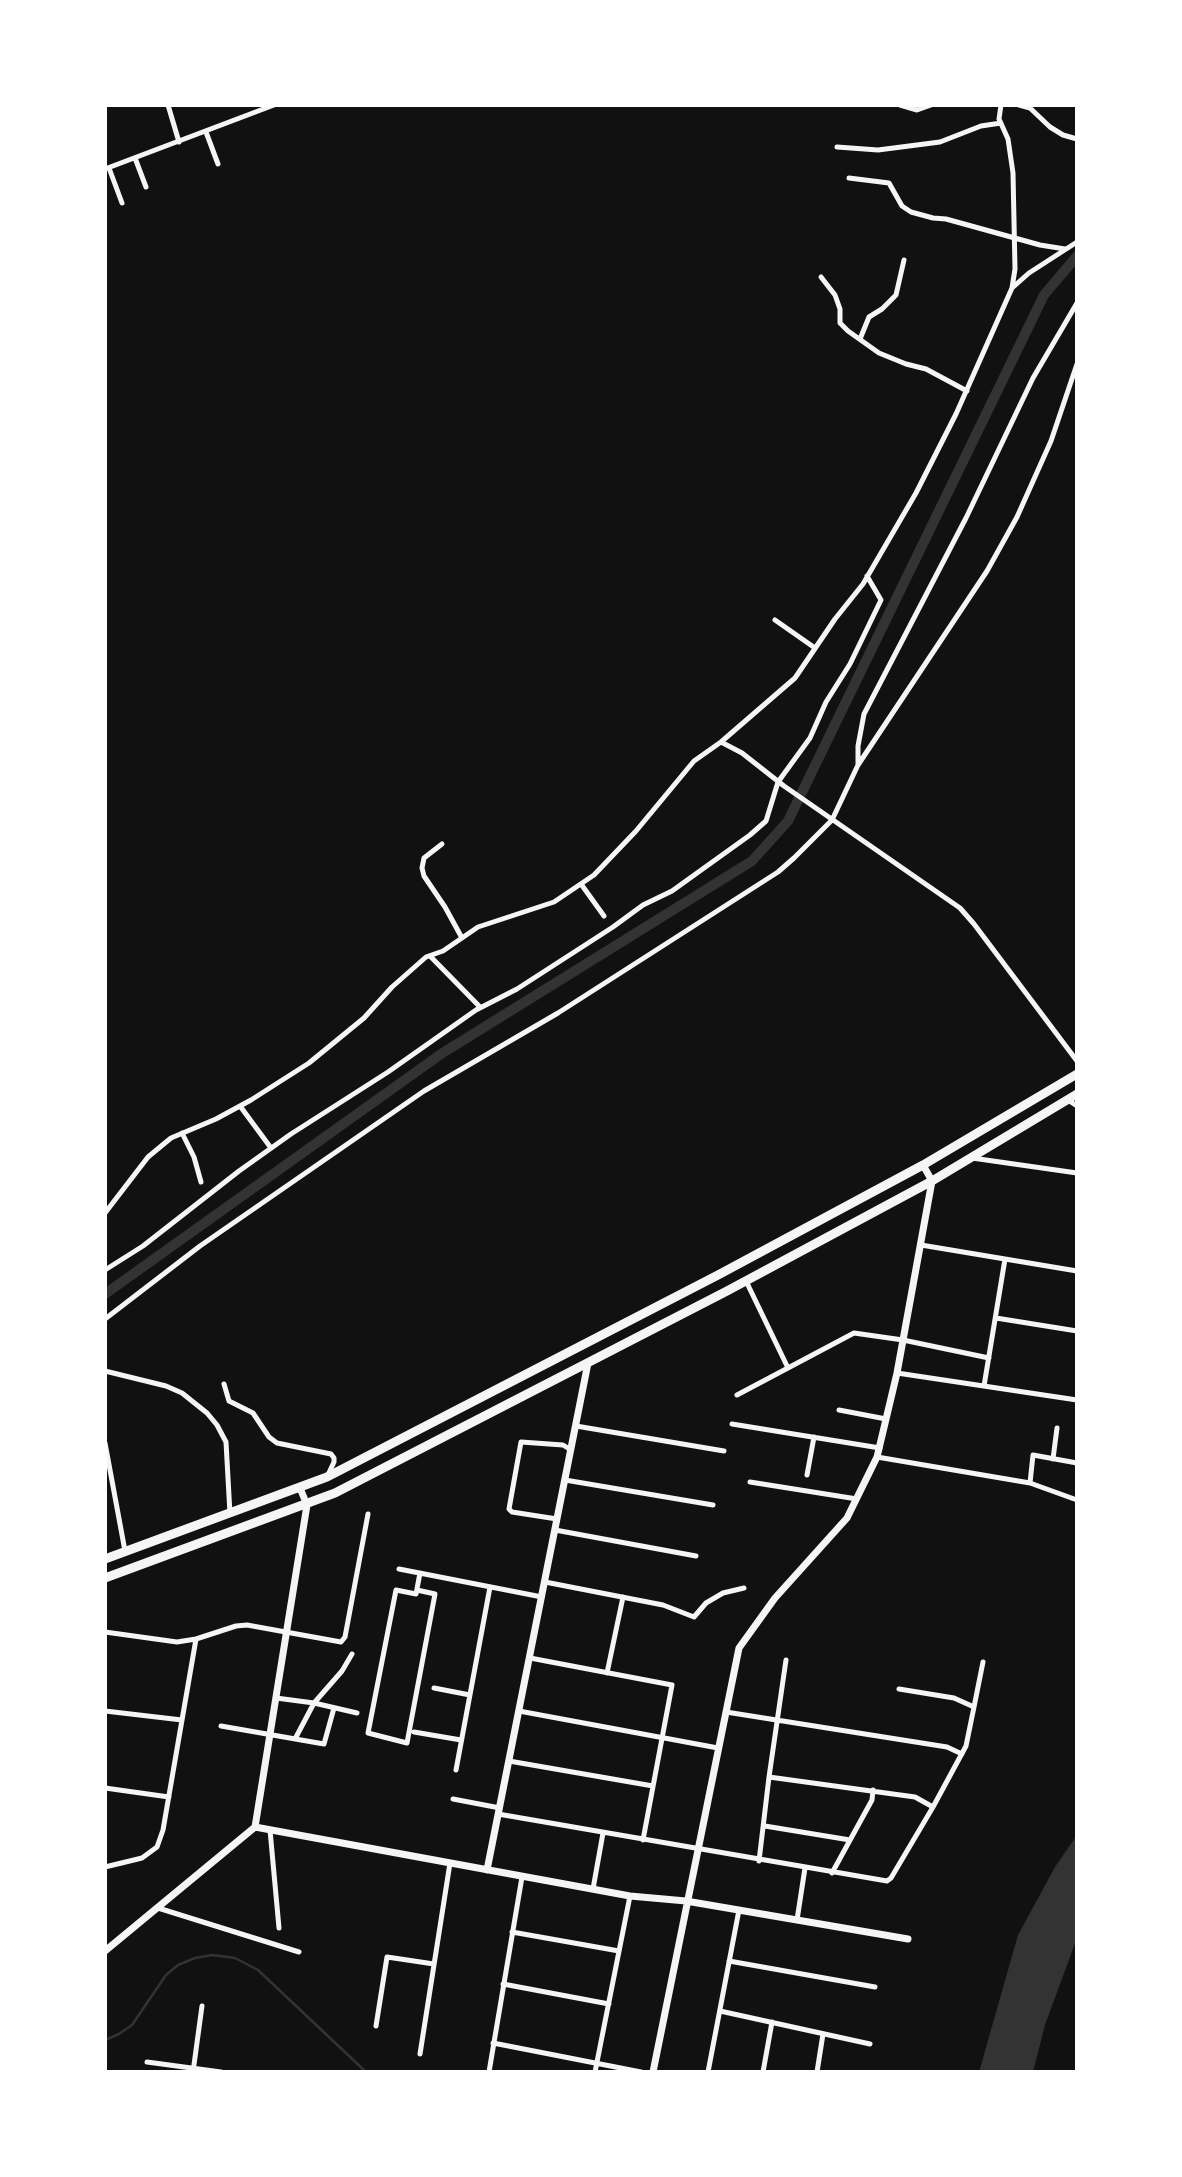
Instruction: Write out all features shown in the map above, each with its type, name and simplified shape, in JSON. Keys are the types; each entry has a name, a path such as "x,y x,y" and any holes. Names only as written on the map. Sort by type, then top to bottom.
{"main road":[{"path":"105,1559 327,1477 696,1287 923,1165 1077,1074"},
{"path":"105,1578 335,1493 746,1281 932,1181 1077,1094"}],"street":[{"path":"168,105 179,142"},
{"path":"122,203 107,168 274,105"},
{"path":"900,105 916,110 931,105"},
{"path":"105,1213 148,1157 171,1138 240,1106 309,1063 341,1039 392,987 430,956 443,951 478,927 554,901 594,875 617,853 694,761 721,743 795,678 867,576 915,493 967,391 1012,288 1013,173 1008,139 999,118 1000,105"},
{"path":"1019,105 1030,108 1063,135 1077,139"},
{"path":"837,147 878,150 940,142 981,126 1001,123"},
{"path":"206,132 218,164"},
{"path":"135,158 146,187"},
{"path":"849,178 889,183 902,206 911,212 1065,249"},
{"path":"1012,288 1029,273 1077,242"},
{"path":"860,339 869,317 896,295 904,260"},
{"path":"821,277 835,295 841,309 841,323 860,339 879,353 926,369 967,391"},
{"path":"858,765 858,746 864,714 966,518 1033,378 1077,303"},
{"path":"105,1319 200,1246 424,1091 508,1044 778,872 832,820 858,765 987,571 1017,517 1051,440 1077,364"},
{"path":"105,1270 143,1246 271,1148 388,1072 480,1007 517,989 613,928 643,905 672,891 730,851 766,821 778,782 810,738 826,702 850,664 881,600 867,576"},
{"path":"775,620 815,648"},
{"path":"721,743 742,753 778,782 960,908 1077,1061"},
{"path":"442,844 424,858 422,868 424,876 462,938"},
{"path":"581,884 604,916"},
{"path":"430,956 480,1007"},
{"path":"1068,1100 1077,1106"},
{"path":"240,1106 271,1148"},
{"path":"183,1133 201,1182"},
{"path":"969,1158 1077,1173"},
{"path":"653,2072 739,1648 775,1598 847,1518 880,1448 897,1373 932,1181 923,1165"},
{"path":"921,1245 1077,1271"},
{"path":"984,1386 1005,1259"},
{"path":"746,1281 788,1368"},
{"path":"996,1318 1077,1331"},
{"path":"737,1395 854,1333 989,1358"},
{"path":"487,1870 589,1363"},
{"path":"105,1371 166,1386 181,1393 207,1413 226,1442 230,1514"},
{"path":"897,1373 1077,1400"},
{"path":"223,1384 229,1401 253,1413 276,1443 331,1454 334,1462 327,1477"},
{"path":"839,1410 886,1419"},
{"path":"732,1424 880,1448"},
{"path":"576,1426 724,1451"},
{"path":"1053,1459 1057,1428"},
{"path":"807,1475 814,1437"},
{"path":"557,1519 512,1512 509,1509 521,1442 563,1445 571,1450"},
{"path":"105,1443 125,1551"},
{"path":"1030,1483 1033,1455 1077,1463"},
{"path":"877,1457 1030,1483 1077,1500"},
{"path":"565,1479 713,1505"},
{"path":"750,1482 857,1499"},
{"path":"105,1951 255,1827 307,1505 300,1488"},
{"path":"105,1632 177,1642 247,1625 341,1642 344,1640 368,1514"},
{"path":"555,1530 696,1556"},
{"path":"399,1569 542,1597"},
{"path":"417,1590 435,1594 407,1742 368,1733 396,1590 416,1594 420,1573"},
{"path":"545,1582 663,1605 694,1617 714,1598 744,1588"},
{"path":"456,1770 490,1587"},
{"path":"607,1673 623,1597"},
{"path":"105,1867 142,1858 157,1847 163,1830 195,1639"},
{"path":"295,1739 314,1703 342,1671 352,1654"},
{"path":"530,1658 672,1685 643,1840"},
{"path":"759,1861 786,1660"},
{"path":"453,1798 499,1811 603,1833 887,1881 933,1807 966,1746 983,1662"},
{"path":"434,1688 470,1695"},
{"path":"899,1689 954,1698 974,1707"},
{"path":"276,1698 357,1713"},
{"path":"221,1726 324,1744 334,1708"},
{"path":"519,1711 718,1748"},
{"path":"105,1712 182,1720"},
{"path":"726,1712 947,1746 962,1754"},
{"path":"414,1732 461,1740"},
{"path":"509,1761 653,1786"},
{"path":"769,1777 915,1797 933,1807"},
{"path":"105,1788 169,1797"},
{"path":"832,1873 872,1800 873,1790"},
{"path":"765,1826 850,1840"},
{"path":"255,1827 630,1896 686,1901 908,1939"},
{"path":"270,1830 279,1928"},
{"path":"593,1889 603,1833"},
{"path":"420,2054 450,1863"},
{"path":"797,1920 805,1868"},
{"path":"489,2072 522,1877"},
{"path":"595,2072 630,1896"},
{"path":"158,1908 299,1952"},
{"path":"708,2072 739,1910"},
{"path":"512,1932 619,1951"},
{"path":"376,2026 387,1957 434,1964"},
{"path":"729,1961 875,1987"},
{"path":"503,1984 609,2004"},
{"path":"193,2070 202,2006"},
{"path":"720,2011 870,2044"},
{"path":"763,2072 772,2022"},
{"path":"817,2072 823,2034"},
{"path":"493,2043 641,2072"},
{"path":"147,2062 221,2072"}],"shaded area":[{"path":"1077,1835 1077,1938 1045,2025 1033,2072 979,2072 1018,1935 1055,1867"}],"waterway":[{"path":"105,1294 441,1054 752,861 788,821 1044,295 1077,256"},
{"path":"105,2040 132,2025 166,1975 178,1965 212,1955 235,1958 258,1970 366,2072"}]}
